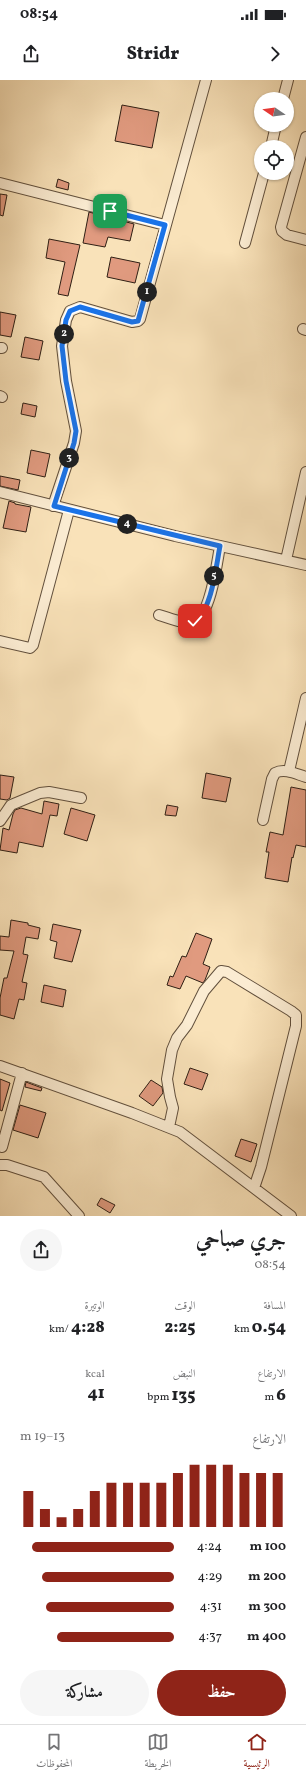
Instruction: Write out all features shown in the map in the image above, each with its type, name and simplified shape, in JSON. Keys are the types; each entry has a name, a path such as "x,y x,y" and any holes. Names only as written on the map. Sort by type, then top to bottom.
{"street":[{"path":"54,506 74,443 76,431 63,364 62,346 66,320 70,311 80,307 132,322 138,321 206,80"},
{"path":"285,92 288,80"},
{"path":"306,136 281,227 282,231 286,235 306,240"},
{"path":"245,243 262,180"},
{"path":"0,183 165,225"},
{"path":"286,560 306,472"},
{"path":"0,492 69,510 306,565"},
{"path":"0,641 30,648 33,645 69,510"},
{"path":"159,615 187,622 195,621 201,617 208,603 220,546"},
{"path":"289,771 306,698"},
{"path":"263,820 272,779 275,773 289,771 306,777"},
{"path":"0,821 12,805 40,793 49,792 81,798"},
{"path":"169,1127 173,1108 167,1079 172,1050 177,1038 187,1025 204,991 218,973 221,971 227,972 296,1015 296,1026 263,1160 254,1188"},
{"path":"0,1066 180,1132 291,1216"},
{"path":"2,1147 22,1074"},
{"path":"0,1165 7,1165 44,1177 79,1216"}],"building":[{"path":"122,105 159,112 152,148 115,141"},
{"path":"58,179 69,183 68,190 56,187"},
{"path":"0,194 7,195 3,216 0,215"},
{"path":"89,212 134,224 130,241 108,237 105,247 83,243"},
{"path":"49,239 80,245 68,296 58,294 65,262 46,258"},
{"path":"111,257 140,263 135,283 107,277"},
{"path":"0,312 16,315 11,337 0,335"},
{"path":"25,337 43,341 39,360 21,357"},
{"path":"23,403 37,406 35,417 21,414"},
{"path":"31,450 50,454 45,477 27,473"},
{"path":"0,476 20,480 18,490 0,486"},
{"path":"9,501 15,504 31,507 26,532 3,528"},
{"path":"206,773 231,778 226,802 202,798"},
{"path":"0,775 14,777 10,798 7,800 0,799"},
{"path":"291,787 306,790 306,847 296,845 293,858 292,857 288,882 265,878 269,852 266,852 270,832 283,835"},
{"path":"44,801 59,804 57,816 50,815 43,847 19,842 17,853 0,850 3,828 9,830 15,810 21,808 42,814"},
{"path":"167,805 178,807 176,816 165,815"},
{"path":"71,808 95,815 87,841 64,834"},
{"path":"11,920 28,923 28,925 40,928 38,939 26,937 23,954 28,955 22,982 27,983 24,1000 19,999 14,1019 0,1015 0,998 4,978 7,978 14,951 0,950 0,936 9,937"},
{"path":"53,924 81,930 72,962 54,958 57,942 50,940"},
{"path":"196,933 212,939 203,964 210,967 205,980 203,983 186,976 180,989 167,985 170,976 173,977 182,956 186,957"},
{"path":"44,985 66,990 63,1007 41,1002"},
{"path":"190,1068 208,1074 202,1090 184,1084"},
{"path":"0,1079 10,1083 2,1111 0,1110"},
{"path":"151,1080 162,1087 163,1093 153,1106 139,1096"},
{"path":"26,1082 42,1088 41,1091 25,1087"},
{"path":"20,1105 46,1113 38,1138 13,1130"},
{"path":"241,1139 257,1144 251,1162 235,1156"},
{"path":"101,1198 115,1205 110,1213 97,1205"}],"route":[{"path":"110,211 165,225 138,321 132,322 80,307 74,308 70,311 66,320 62,346 63,364 74,414 76,431 74,443 54,506 220,546 208,603 201,617 195,621"}]}
